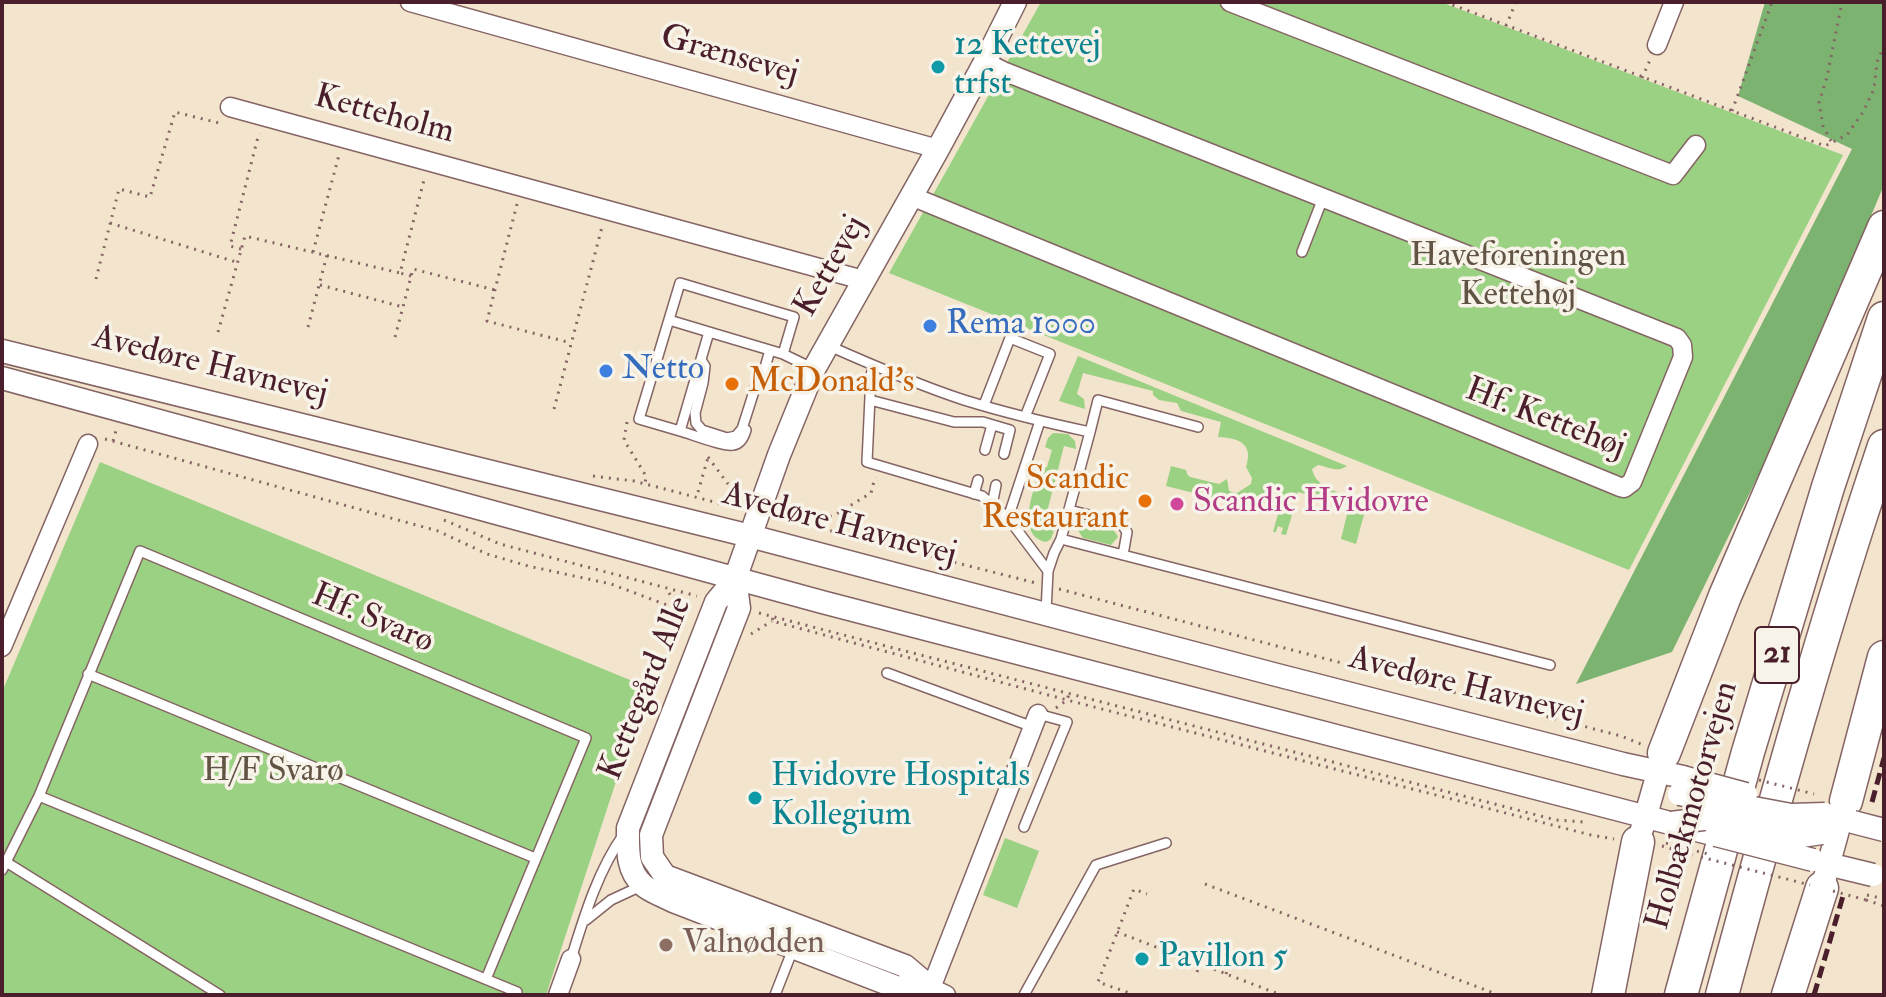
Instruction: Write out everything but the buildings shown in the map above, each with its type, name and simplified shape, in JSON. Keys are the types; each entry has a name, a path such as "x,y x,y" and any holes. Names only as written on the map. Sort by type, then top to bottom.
{"highway":[{"path":"1671,774 1725,596 1884,227"},
{"name":"Holbækmotorvejen","path":"1681,995 1756,722 1884,318"},
{"name":"21","path":"1722,995 1785,766 1884,446"},
{"path":"1837,818 1884,657"},
{"path":"1608,995 1641,836"},
{"path":"1788,995 1824,876"}],"street":[{"name":"Grænsevej","path":"410,2 938,149"},
{"name":"Kettevej","path":"735,579 814,369 938,149 1015,2"},
{"path":"1230,2 1673,175 1696,145"},
{"path":"1657,45 1674,2"},
{"name":"Hf. Kettehøj","path":"911,196 1620,487 1624,488 1632,482 1683,357 1682,345 1677,338 985,62"},
{"name":"Ketteholm","path":"231,116 267,117 863,280"},
{"name":"Avedøre Havnevej","path":"2,351 750,536 1884,830"},
{"name":"Avedøre Havnevej","path":"2,378 735,579 1641,836 1671,823 1824,876 1872,887"},
{"path":"2,647 6,626 88,444"},
{"name":"Kettegård Alle","path":"735,579 716,602 628,828 627,855 632,870 643,885 673,901 905,966 935,993 1041,720"},
{"name":"Kettegård Alle","path":"735,579 739,608 651,835 652,857 665,876 797,937"},
{"path":"1641,836 1671,794 1671,774"},
{"path":"1671,823 1719,817 1801,836 1837,818"},
{"path":"1824,876 1837,818"},
{"path":"558,995 571,959"}],"lane":[{"path":"1302,252 1323,198"},
{"path":"770,350 738,444 728,445 639,419 680,283 794,317 783,354"},
{"path":"669,320 783,354 814,369"},
{"path":"680,431 709,332"},
{"path":"984,405 1010,338 1050,354 1025,417"},
{"path":"827,345 965,400 1090,432"},
{"path":"701,360 705,366 695,413 696,423 702,430 727,438 736,436 742,429 756,385 763,375"},
{"path":"874,366 867,462 982,496 1008,518 1048,571"},
{"path":"870,400 954,422 983,422 1010,430 1004,454"},
{"path":"1046,614 1048,571 1061,539 1098,400 1198,427"},
{"path":"985,450 1002,410"},
{"path":"1008,518 1040,421"},
{"path":"974,494 978,480"},
{"path":"992,505 996,485"},
{"path":"1069,510 1121,523 1127,532 1123,555"},
{"path":"1061,539 1550,665"},
{"name":"Hf. Svarø","path":"220,995 4,866 39,796 140,551 586,738 486,979"},
{"path":"887,673 1041,720 1067,722 1024,827"},
{"path":"88,674 535,858"},
{"path":"39,796 517,992"},
{"path":"571,959 611,852 628,828"},
{"path":"1024,995 1096,865 1166,843"},
{"path":"583,922 611,900 643,885"},
{"path":"775,995 797,937"}],"path":[{"path":"1445,2 1825,146 1847,135 1863,112 1874,89 1877,62 1884,46"},
{"path":"1506,26 1516,2"},
{"path":"1732,111 1772,2"},
{"path":"1831,143 1823,126 1819,103 1842,2"},
{"path":"96,279 119,189 150,197 175,112 231,116"},
{"path":"241,249 230,246 259,133 267,117"},
{"path":"313,252 344,138"},
{"path":"400,273 429,161"},
{"path":"521,187 487,321 571,343"},
{"path":"554,409 607,210"},
{"path":"110,223 237,263"},
{"path":"218,332 245,236 411,276"},
{"path":"308,327 327,255"},
{"path":"395,337 413,269 495,290"},
{"path":"320,285 403,307"},
{"path":"639,419 628,419 624,440 646,476 645,484 1621,736 1671,774"},
{"path":"108,425 117,427 113,441"},
{"path":"88,444 95,436 438,531 487,554 611,584 665,604"},
{"path":"698,492 713,441"},
{"path":"708,457 728,484"},
{"path":"806,519 833,516 871,493 879,466"},
{"path":"437,517 500,544 716,602"},
{"path":"739,608 1067,700 1577,832 1641,836 1872,887 1884,899"},
{"path":"751,634 773,619 1556,820 1597,825"},
{"path":"1041,720 1067,700 1069,694"},
{"path":"1205,884 1499,995"},
{"path":"1872,887 1884,906"},
{"path":"1135,995 1098,982 1134,889 1147,894"},
{"path":"1117,932 1280,995"},
{"path":"1197,972 1204,955"},
{"path":"1226,974 1229,964"},
{"path":"1268,990 1271,981"}],"green space":[{"name":"Haveforeningen Kettehøj","path":"1041,2 1441,2 1843,155 1629,570 889,273"},
{"path":"1765,2 1884,2 1884,185 1781,429 1672,652 1576,684 1852,149 1738,96"},
{"path":"1078,356 1347,466 1336,469 1318,465 1312,469 1320,483 1327,487 1368,500 1356,544 1341,539 1349,506 1337,502 1338,498 1335,502 1328,496 1326,500 1312,496 1311,491 1309,495 1298,492 1296,498 1288,496 1284,512 1292,515 1286,535 1281,534 1283,528 1278,526 1273,532 1278,514 1166,486 1171,466 1186,470 1190,477 1219,484 1227,479 1229,491 1237,493 1251,484 1252,478 1246,467 1246,447 1238,441 1218,437 1221,422 1181,411 1177,403 1159,400 1153,391 1083,373 1077,394 1084,399 1085,409 1059,401"},
{"path":"1053,433 1068,434 1075,441 1076,449 1064,446 1046,516 1058,519 1051,539 1046,542 1031,531 1029,512 1039,472 1047,467 1052,450 1045,447"},
{"name":"H/F Svarø","path":"100,462 647,687 546,995 2,995 2,692"},
{"path":"1083,522 1108,527 1118,537 1111,545 1083,538 1077,529"},
{"path":"1005,838 1039,851 1017,908 983,895"}],"railway":[{"path":"1872,802 1884,758"},
{"path":"1814,995 1843,896"}],"place":[{"name":"12 Kettevej trfst","path":"938,67"},
{"name":"Rema 1000","path":"930,326"},
{"name":"Netto","path":"606,371"},
{"name":"McDonald's","path":"732,384"},
{"name":"Scandic Restaurant","path":"1145,501"},
{"name":"Scandic Hvidovre","path":"1177,504"},
{"name":"Hvidovre Hospitals Kollegium","path":"755,798"},
{"name":"Valnødden","path":"666,945"},
{"name":"Pavillon 5","path":"1142,959"}]}
